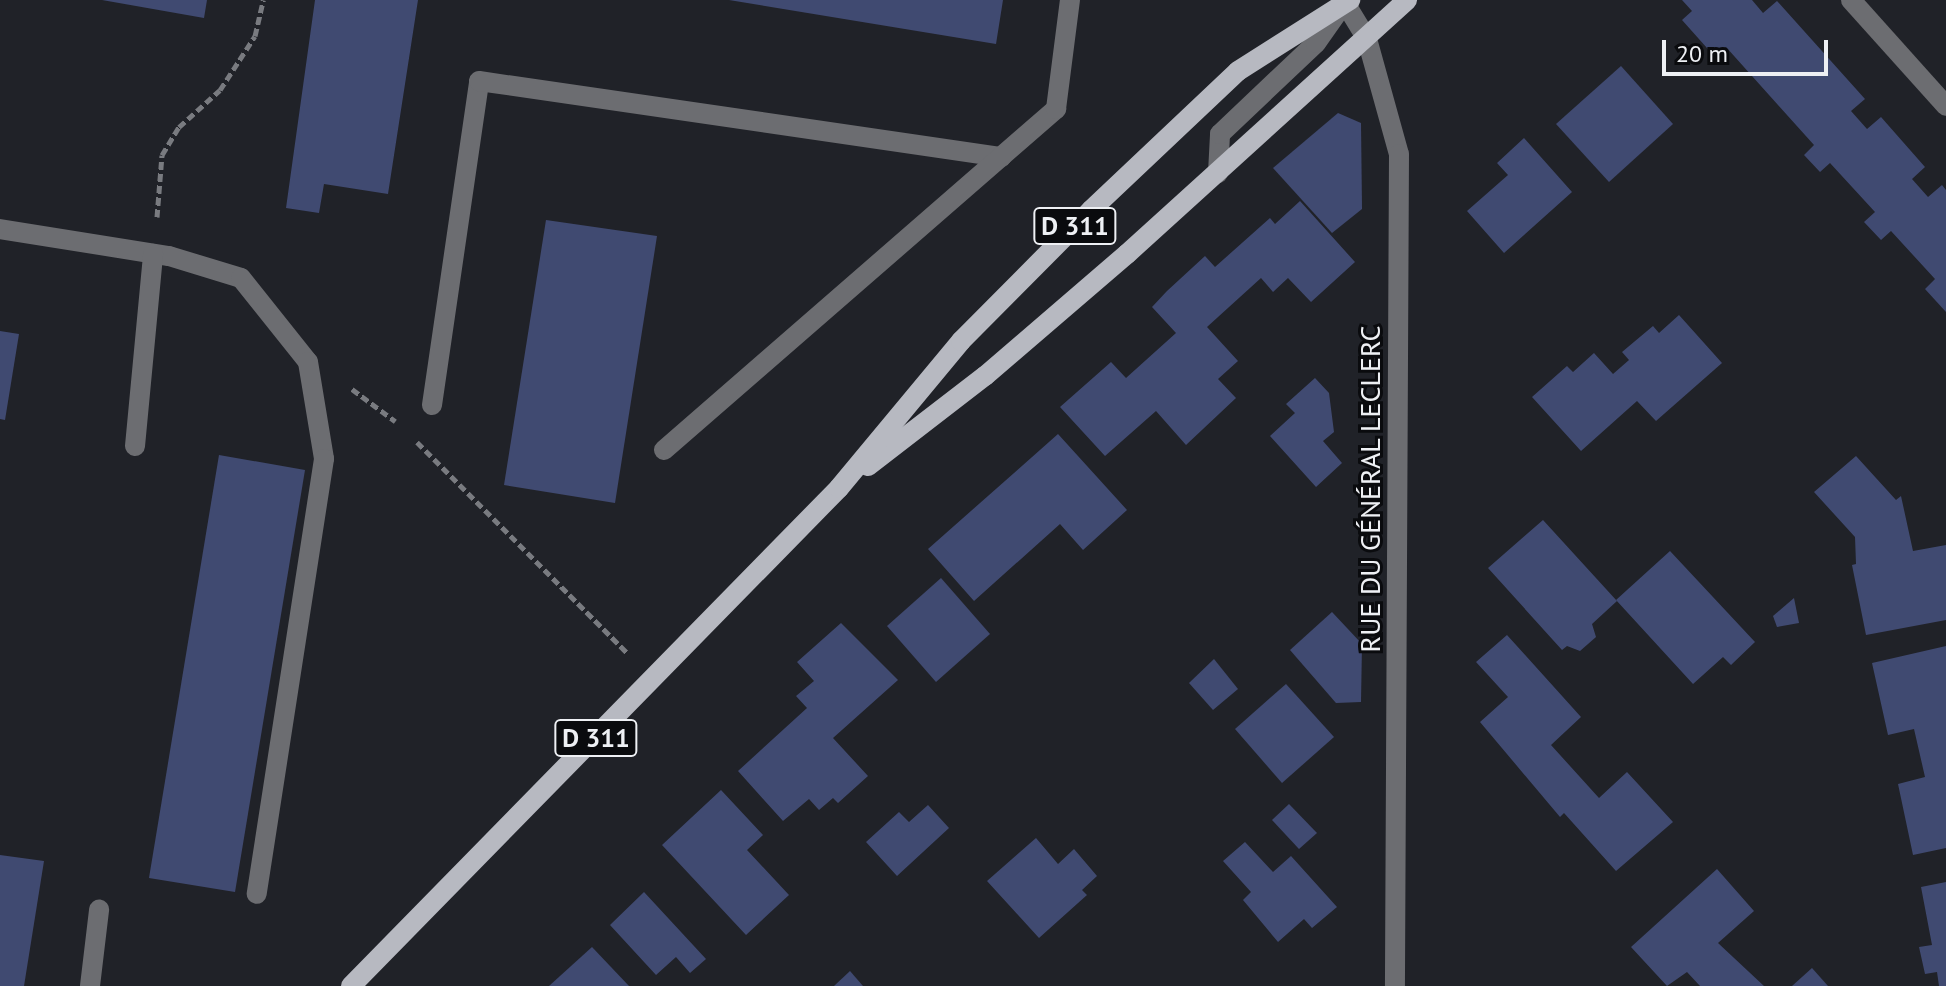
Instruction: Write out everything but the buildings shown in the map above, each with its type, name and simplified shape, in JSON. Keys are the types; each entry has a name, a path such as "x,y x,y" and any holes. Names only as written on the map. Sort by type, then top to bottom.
{"main road":[{"name":"D 311","path":"839,488 985,376 1218,173 1407,0"},
{"name":"D 311","path":"351,986 839,488 961,341 1102,199 1238,71 1345,1"}],"street":[{"path":"664,450 1056,109 1070,0"},
{"path":"1851,0 1946,106"},
{"path":"1218,173 1220,134 1316,43 1345,1"},
{"name":"RUE DU GÉNÉRAL LECLERC","path":"1345,1 1367,39 1399,154 1395,986"},
{"path":"432,405 479,81 1001,157"},
{"path":"0,229 153,254 241,278 308,362 324,459 257,894"},
{"path":"135,446 153,254"},
{"path":"90,986 99,910"}],"path":[{"path":"153,254 162,155 179,127 220,90 255,36 263,0"},
{"path":"308,362 382,407 403,429"},
{"path":"414,440 653,679"}]}
